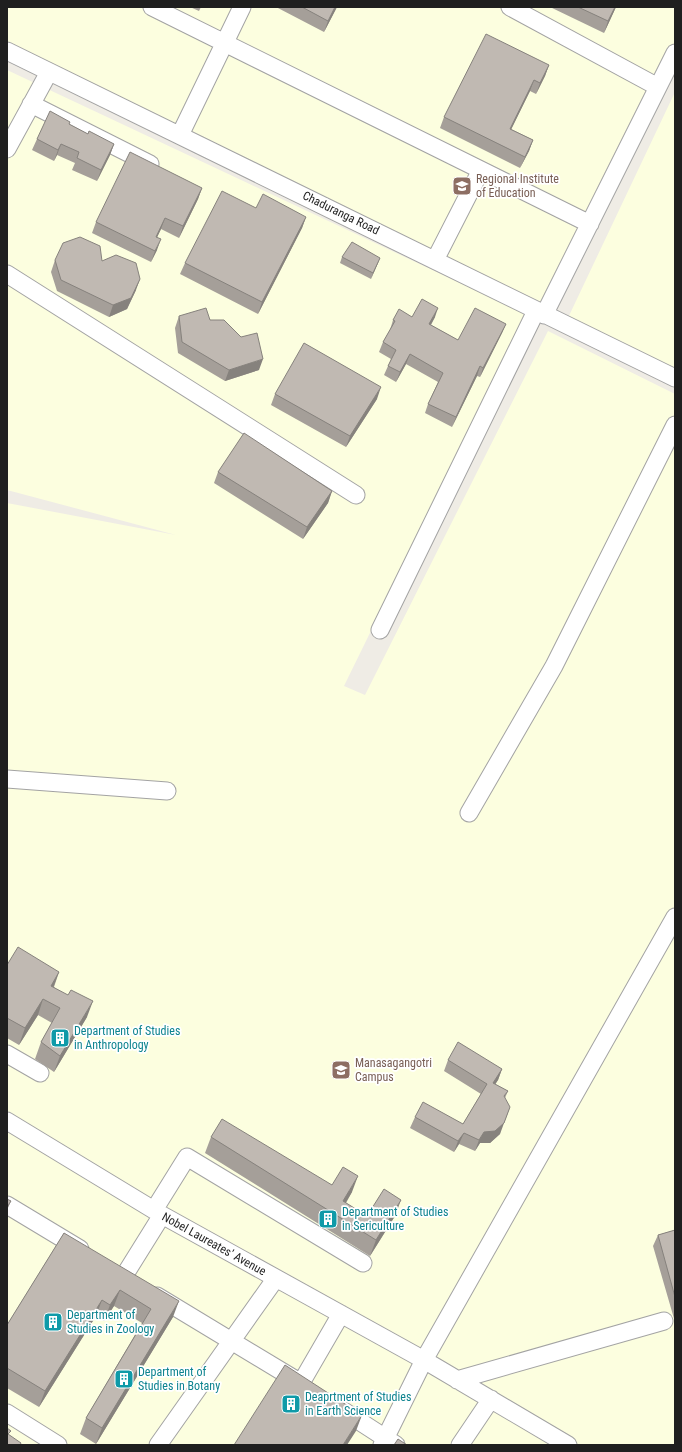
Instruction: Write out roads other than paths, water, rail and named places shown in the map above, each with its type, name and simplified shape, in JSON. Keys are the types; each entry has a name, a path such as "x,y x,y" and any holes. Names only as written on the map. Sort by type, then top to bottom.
{"street":[{"path":"152,7 590,224"},
{"path":"180,135 242,7"},
{"path":"510,7 658,87"},
{"name":"Chaduranga Road","path":"7,51 675,378"},
{"path":"380,630 540,313 590,224 675,53"},
{"path":"7,149 49,72"},
{"path":"31,104 162,170"},
{"path":"435,260 481,170"},
{"path":"7,274 356,495"},
{"path":"469,813 554,666 675,425"},
{"path":"7,779 167,791"},
{"path":"363,1263 187,1157 158,1212 130,1279 314,1391 388,1443 424,1360 675,917"},
{"path":"7,1054 40,1073"},
{"name":"Nobel Laureates' Avenue","path":"7,1121 158,1212 424,1360 568,1445"},
{"path":"7,1205 93,1257"},
{"path":"158,1445 233,1342 276,1278"},
{"path":"314,1391 341,1314"},
{"path":"457,1380 664,1322"},
{"path":"460,1445 491,1399"},
{"path":"7,1413 58,1445"}],"place":[{"name":"Regional Institute of Education","path":"462,186"},
{"name":"Department of Studies in Anthropology","path":"60,1038"},
{"name":"Manasagangotri Campus","path":"341,1070"},
{"name":"Department of Studies in Sericulture","path":"328,1219"},
{"name":"Department of Studies in Zoology","path":"53,1322"},
{"name":"Department of Studies in Botany","path":"124,1379"},
{"name":"Deaprtment of Studies in Earth Science","path":"291,1404"}]}
